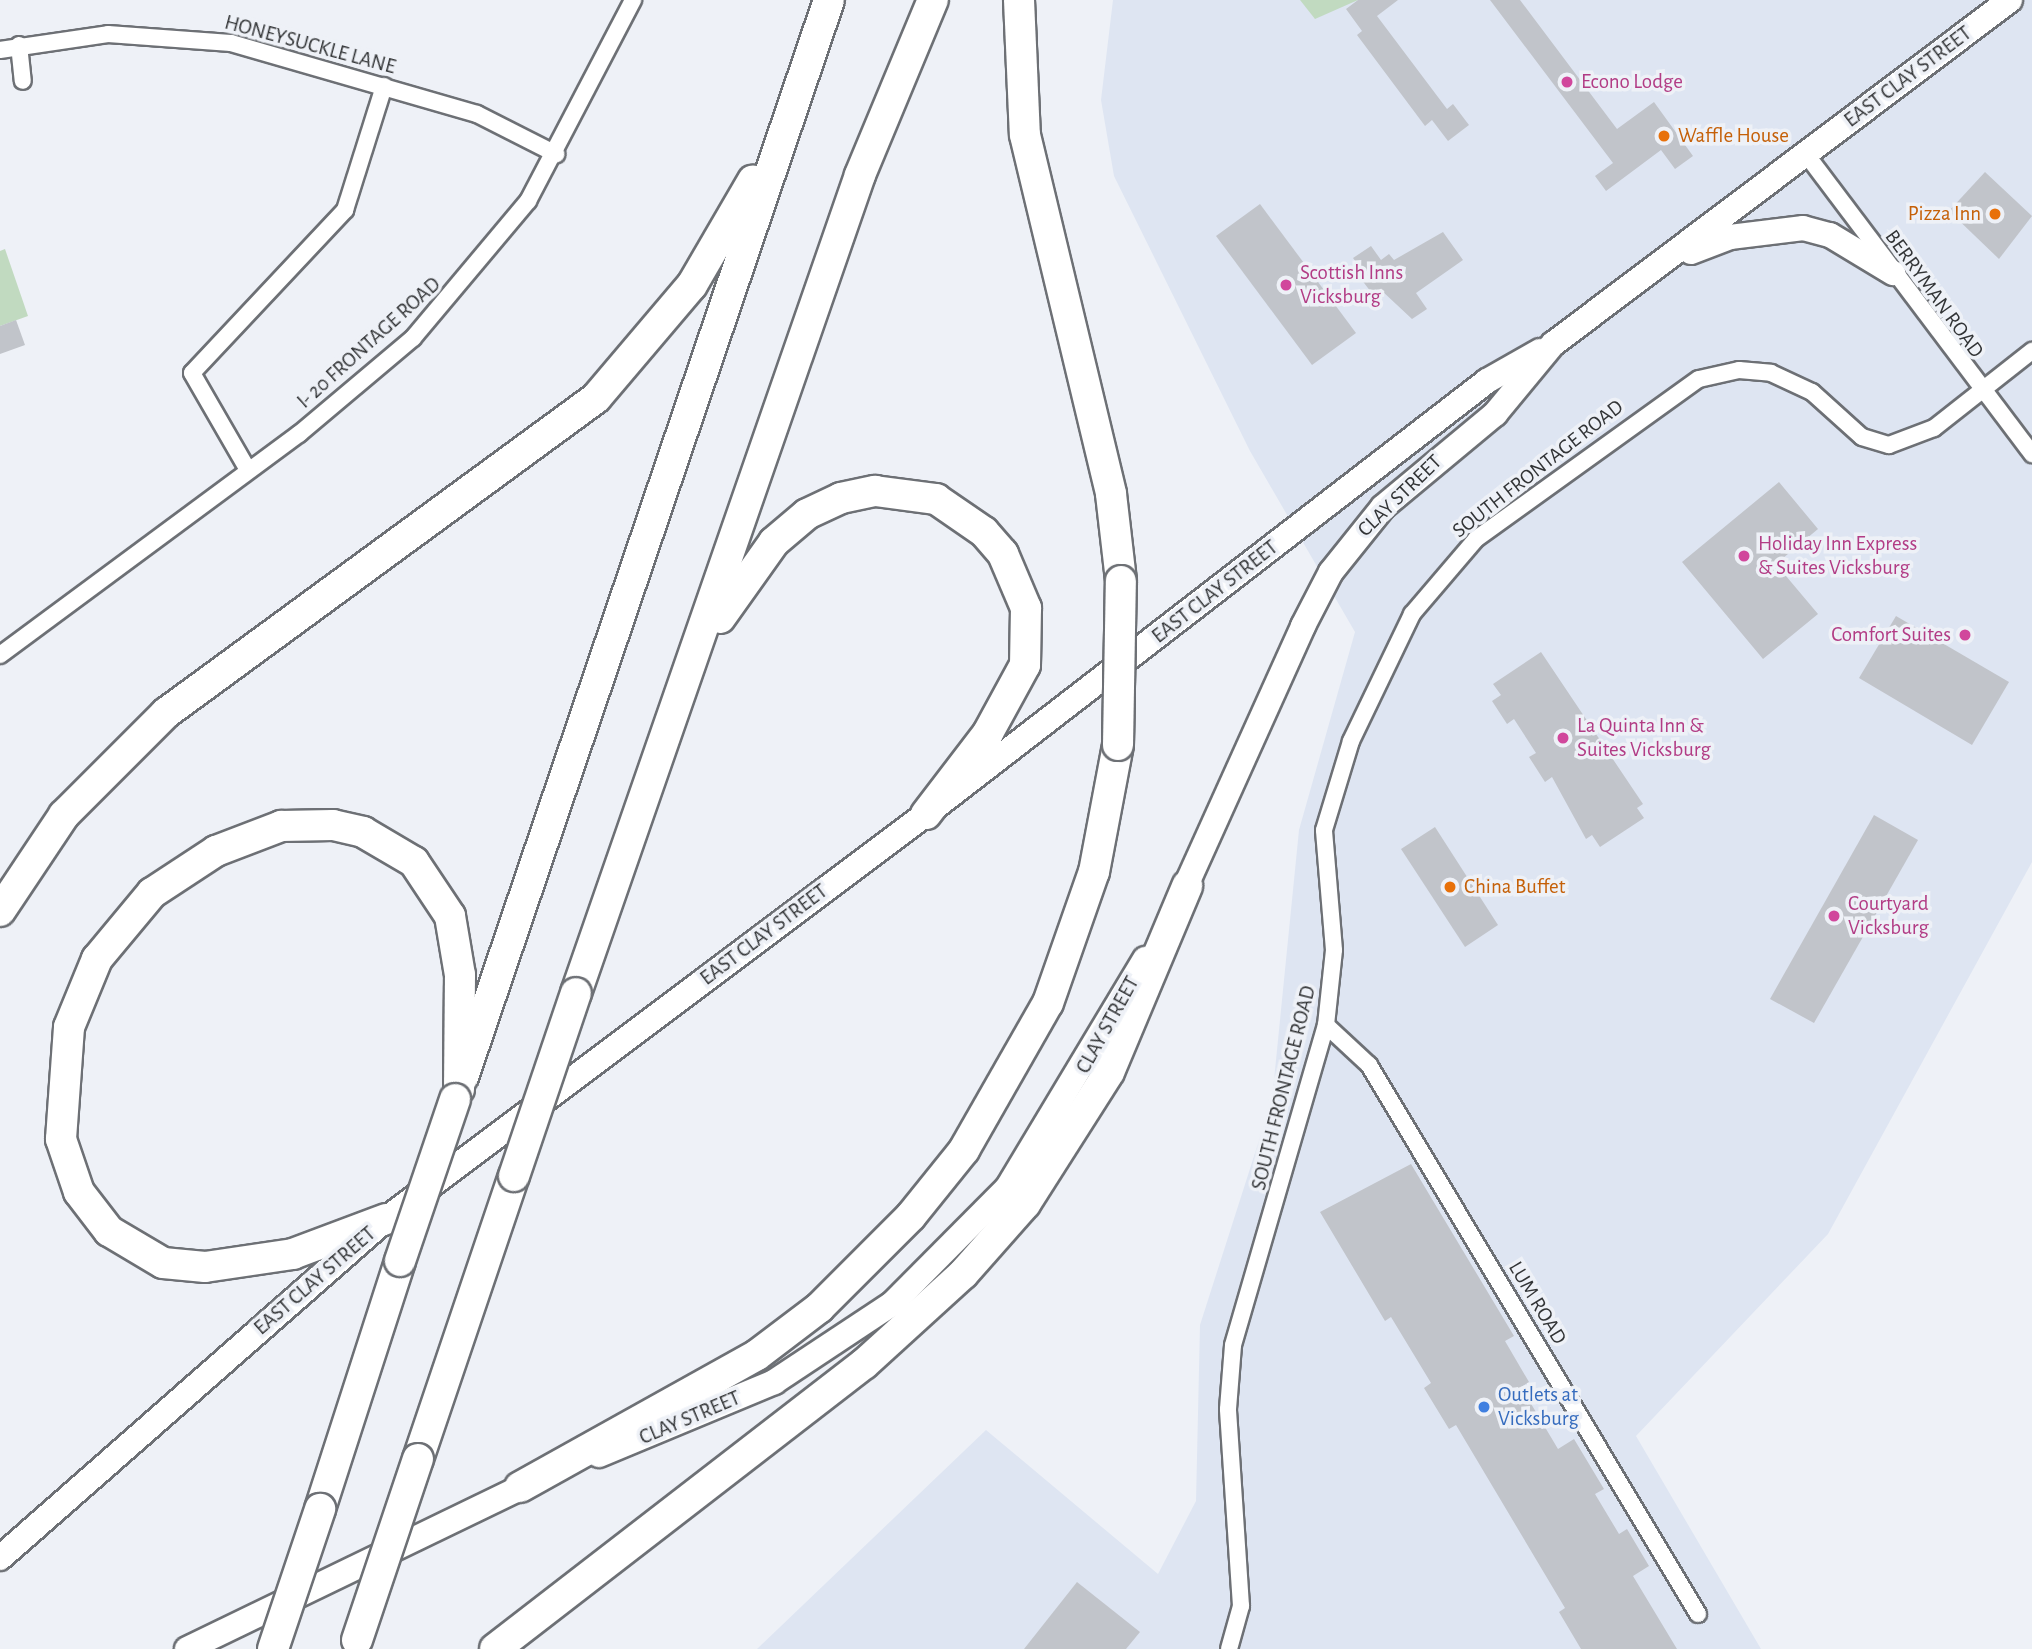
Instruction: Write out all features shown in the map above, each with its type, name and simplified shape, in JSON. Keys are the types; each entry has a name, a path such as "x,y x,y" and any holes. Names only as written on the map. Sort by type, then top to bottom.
{"highway":[{"path":"273,1649 400,1261 829,0"},
{"path":"356,1644 576,993 860,175 933,0"},
{"path":"520,1487 757,1355 819,1308 911,1216 964,1150 1048,1003 1094,872 1118,745 1121,581 1111,494 1026,135 1019,0"},
{"path":"0,911 64,815 166,713 596,398 692,285 789,116"},
{"path":"690,665 743,580 807,513 875,491 936,499 960,511 990,539 1013,573 1026,608 1028,645 1014,692 926,814"},
{"path":"386,1219 293,1254 205,1267 163,1263 108,1231 79,1192 61,1139 69,1027 97,959 152,892 216,851 282,826 333,825 363,832 414,862 450,916 460,975 457,1094"},
{"path":"495,1649 864,1364 963,1274 1025,1204 1108,1072 1187,886"}],"main road":[{"name":"EAST CLAY STREET","path":"1806,154 2010,0"},
{"name":"CLAY STREET","path":"187,1649 520,1487 774,1382 892,1304 1007,1187 1087,1063 1187,886 1331,572 1383,508 1495,414 1553,344 1806,154"},
{"path":"1664,262 1730,237 1803,228 1830,235 1893,273"},
{"name":"EAST CLAY STREET","path":"0,1558 386,1219 926,814 1487,381 1553,344"}],"street":[{"name":"I- 20 FRONTAGE ROAD","path":"0,655 248,470 421,330 491,251 556,154 633,0"},
{"name":"HONEYSUCKLE LANE","path":"0,50 19,45 108,34 168,36 231,43 477,114 556,154"},
{"path":"19,45 23,81"},
{"path":"248,470 191,373 345,210 384,86"},
{"name":"BERRYMAN ROAD","path":"1806,154 1978,390 2032,454"},
{"name":"SOUTH FRONTAGE ROAD","path":"1229,1649 1241,1606 1228,1409 1233,1345 1326,1025 1334,950 1322,848 1338,777 1412,614 1476,539 1699,379 1739,370 1771,373 1812,392 1862,437 1889,445 1934,428 1978,390 2032,351"},
{"name":"LUM ROAD","path":"1326,1025 1369,1065 1698,1614"}],"shaded area":[{"path":"1113,0 2032,0 2032,862 1828,1234 1636,1436 1761,1649 757,1649 986,1430 1158,1574 1196,1501 1200,1325 1272,1100 1299,830 1355,632 1250,451 1114,176 1101,100"}],"green space":[{"path":"1300,0 1358,0 1315,19"},
{"path":"5,249 28,316 0,326 0,251"}],"building":[{"path":"1358,0 1398,0 1377,16 1447,109 1453,104 1469,125 1448,141 1432,120 1425,126 1357,35 1362,31 1346,9"},
{"name":"Econo Lodge","path":"1490,0 1520,0 1617,129 1654,102 1693,156 1675,169 1661,150 1606,191 1595,176 1613,163"},
{"path":"1985,172 2032,216 1999,259 1949,211"},
{"name":"Scottish Inns Vicksburg","path":"1260,204 1356,333 1312,365 1216,236"},
{"path":"1443,232 1463,260 1416,293 1427,309 1412,319 1381,290 1374,296 1358,275 1363,272 1353,258 1371,246 1381,260 1389,254 1394,260"},
{"path":"16,320 25,345 0,354 0,326"},
{"path":"1779,482 1818,529 1776,564 1818,614 1763,659 1682,562"},
{"path":"1896,616 2009,682 1972,745 1859,678"},
{"name":"La Quinta Inn & Suites Vicksburg","path":"1541,652 1643,804 1637,808 1644,818 1600,847 1592,835 1586,839 1552,777 1545,782 1529,757 1536,753 1514,719 1507,724 1492,701 1501,695 1493,684"},
{"path":"1874,815 1918,840 1814,1023 1770,999"},
{"name":"China Buffet","path":"1435,827 1498,925 1465,947 1401,849"},
{"name":"Outlets at Vicksburg","path":"1411,1164 1514,1336 1505,1341 1529,1382 1521,1387 1558,1449 1574,1439 1604,1489 1595,1494 1619,1534 1627,1529 1649,1566 1633,1576 1677,1649 1581,1649 1559,1612 1565,1608 1456,1425 1449,1429 1424,1388 1431,1383 1391,1317 1385,1321 1320,1212"},
{"path":"1077,1582 1140,1632 1126,1649 1024,1649"}],"place":[{"name":"Econo Lodge","path":"1567,82"},
{"name":"Waffle House","path":"1664,136"},
{"name":"Pizza Inn","path":"1995,214"},
{"name":"Scottish Inns Vicksburg","path":"1286,285"},
{"name":"Holiday Inn Express & Suites Vicksburg","path":"1744,556"},
{"name":"Comfort Suites","path":"1965,635"},
{"name":"La Quinta Inn & Suites Vicksburg","path":"1563,738"},
{"name":"China Buffet","path":"1450,887"},
{"name":"Courtyard Vicksburg","path":"1834,916"},
{"name":"Outlets at Vicksburg","path":"1484,1407"}]}
